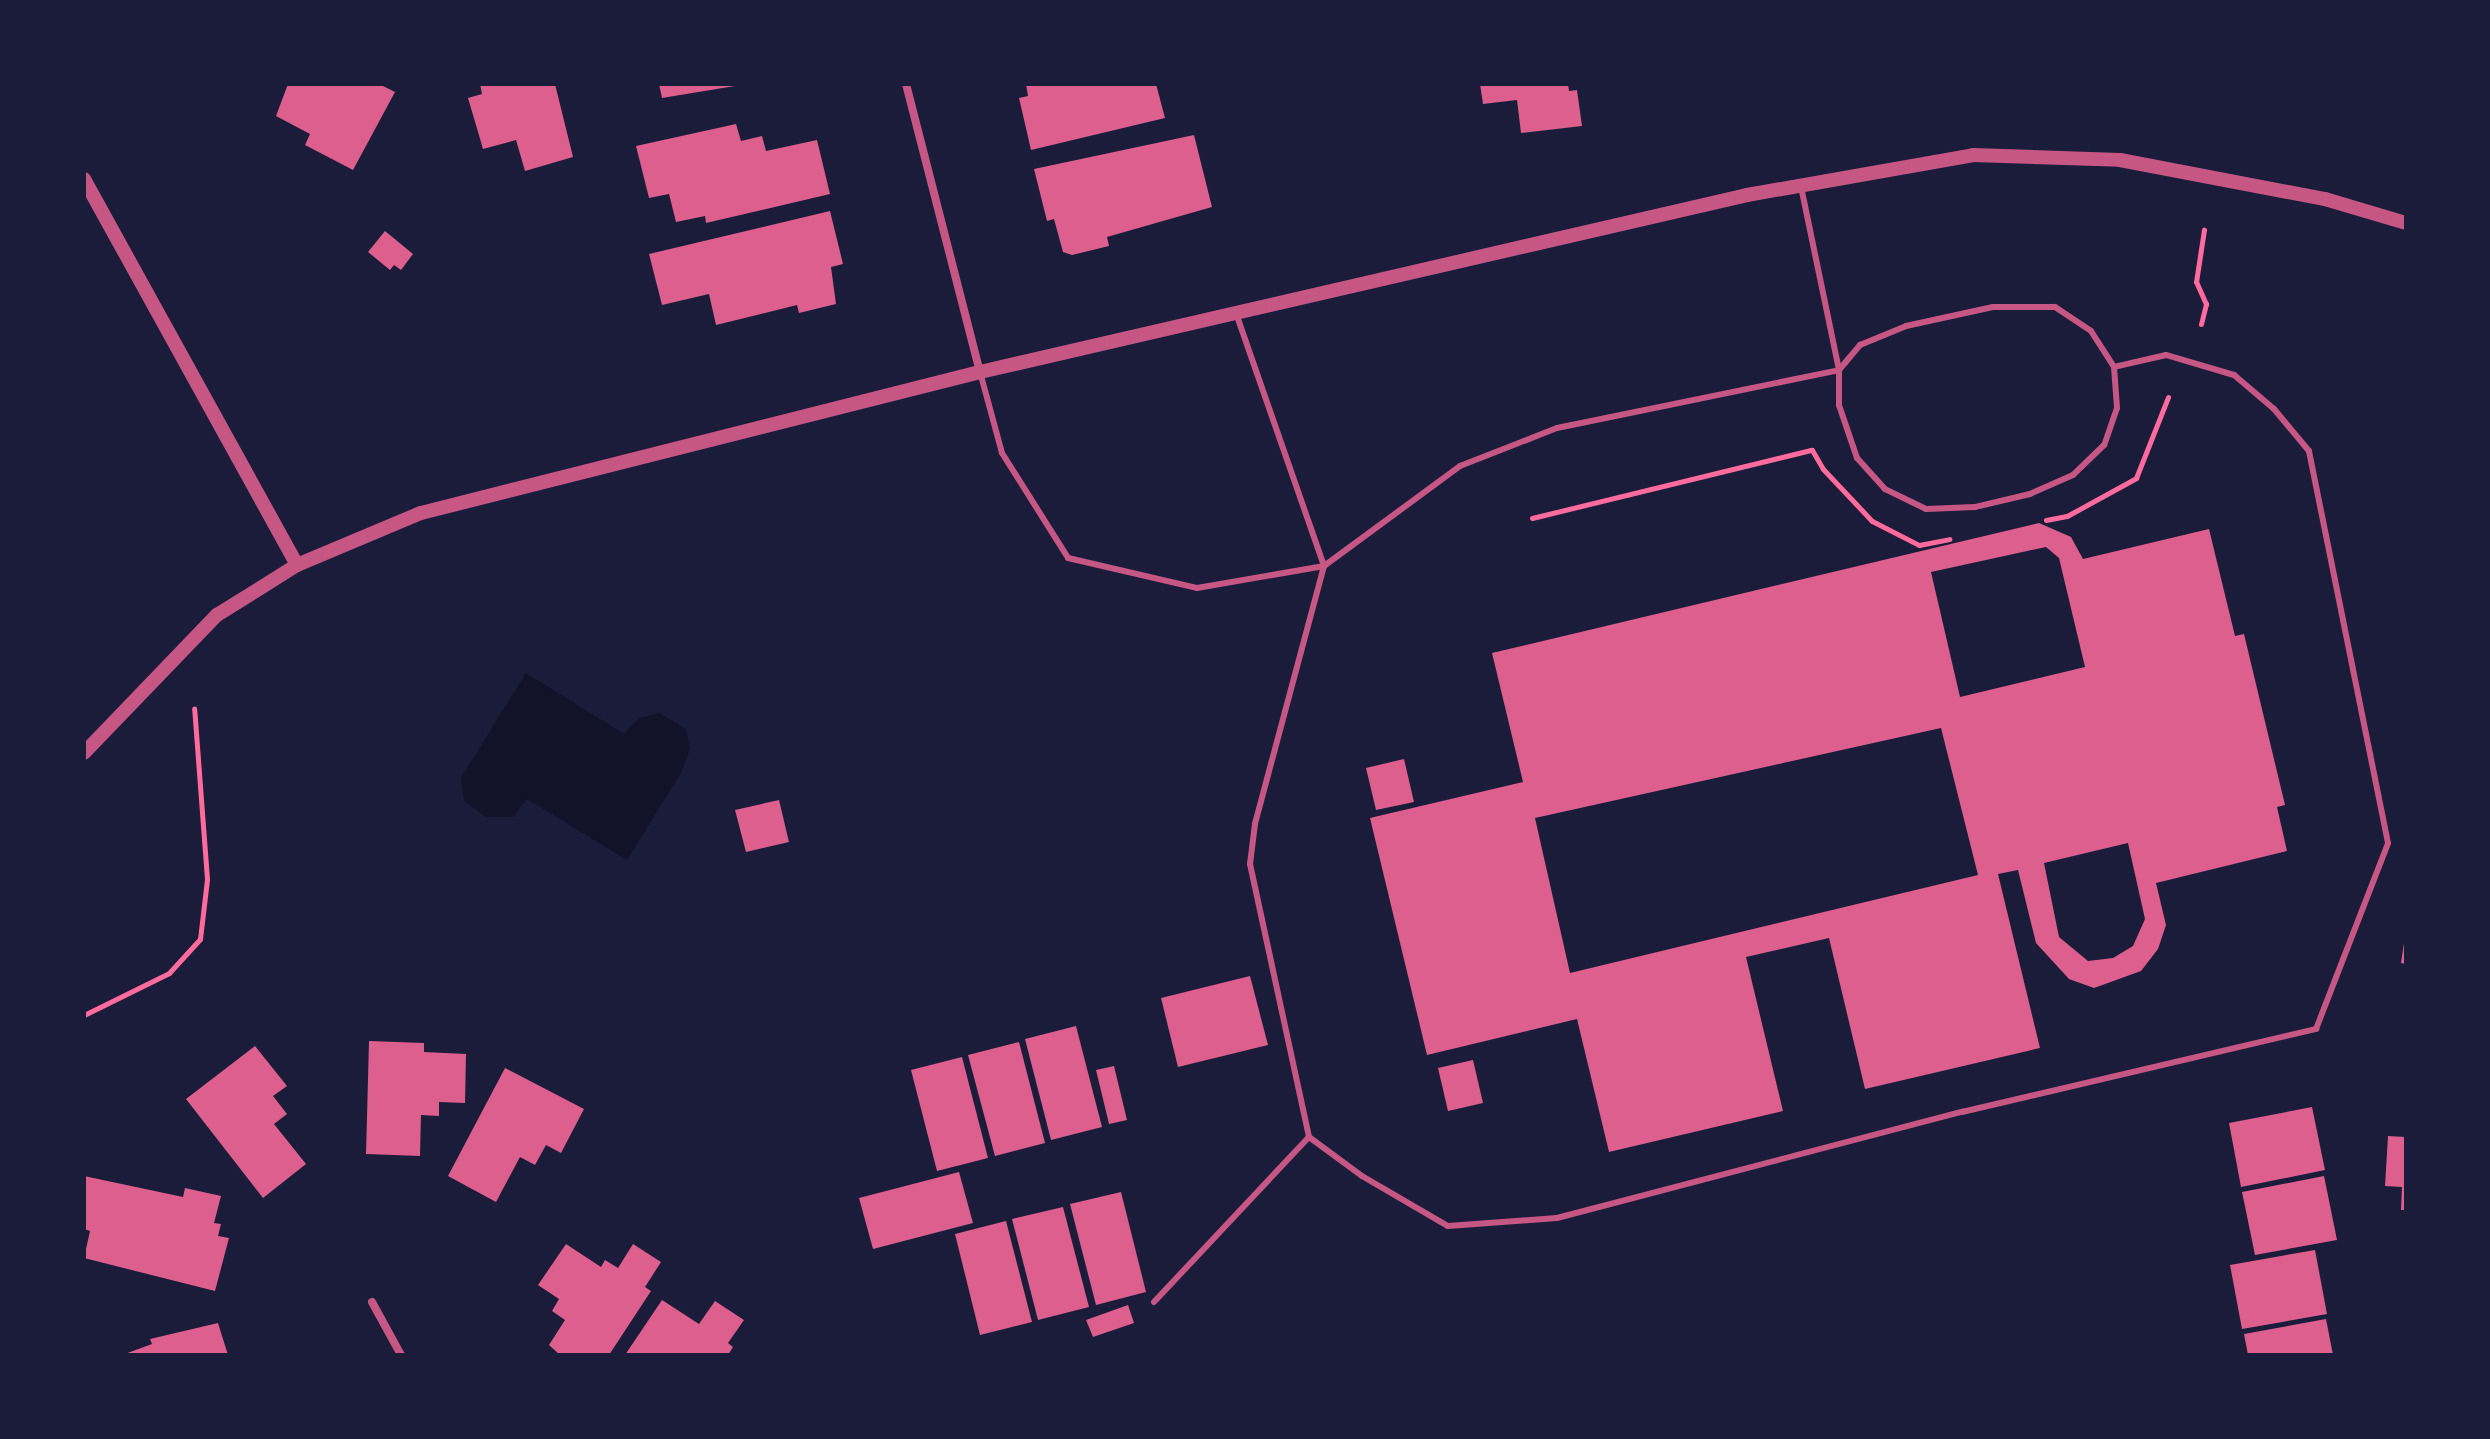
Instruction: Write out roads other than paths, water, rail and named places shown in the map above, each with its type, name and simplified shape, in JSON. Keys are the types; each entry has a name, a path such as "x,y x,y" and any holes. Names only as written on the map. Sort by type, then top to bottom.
{"street":[{"path":"906,84 980,372"},
{"path":"84,753 217,615 297,565 421,513 980,372 1801,186 1973,155 2120,160 2325,199 2406,223"},
{"path":"84,179 297,565"},
{"path":"372,1302 401,1355"}],"lane":[{"path":"980,372 1002,453 1068,558 1197,588 1324,566 1460,466 1557,428 1839,370 1860,345 1906,326 1993,307 2055,307 2091,331 2114,367 2117,408 2104,445 2073,475 2030,494 1975,507 1926,509 1885,489 1857,458 1839,405 1839,370 1801,186"},
{"path":"1237,316 1324,566 1255,824 1250,864 1309,1137 1362,1176 1448,1226 1557,1218 1962,1112 2316,1029 2388,843 2309,451 2274,409 2234,375 2166,355 2114,367"},
{"path":"1154,1302 1309,1137"}]}
